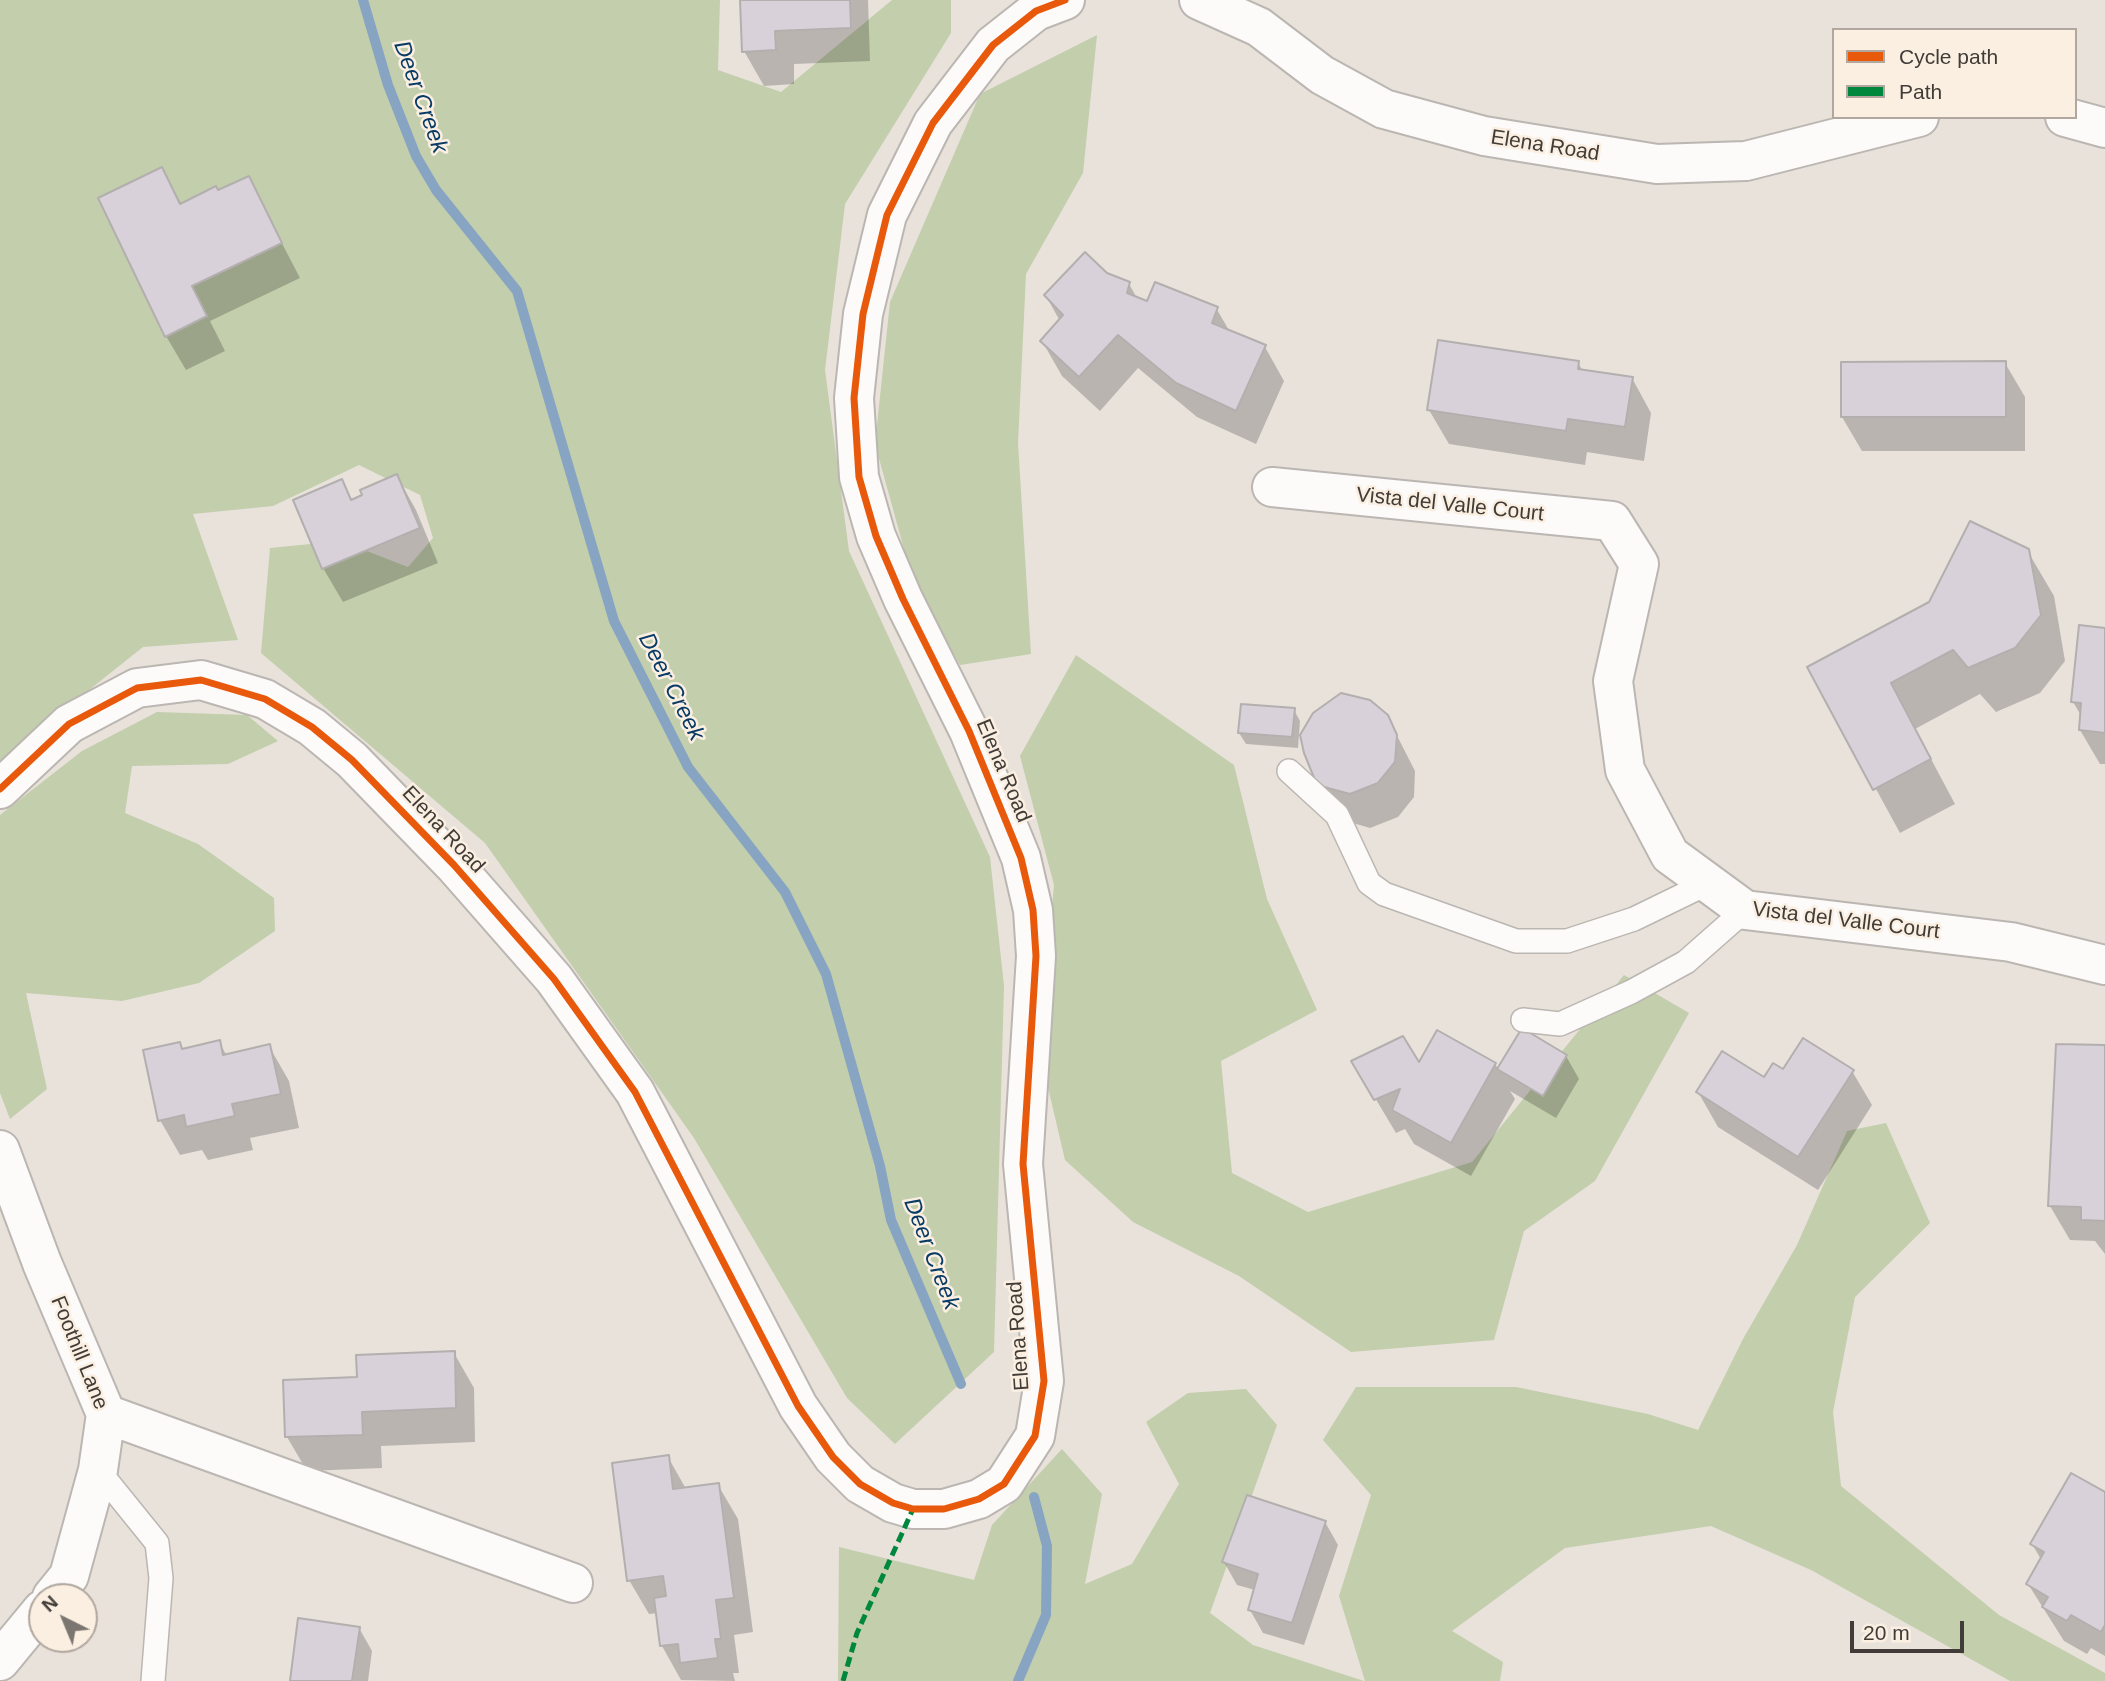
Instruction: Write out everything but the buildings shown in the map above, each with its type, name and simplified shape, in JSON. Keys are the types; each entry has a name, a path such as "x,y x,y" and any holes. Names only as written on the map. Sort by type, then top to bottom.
{"street":[{"name":"Elena Road","path":"0,789 69,724 137,688 201,680 265,699 312,727 352,760 454,865 554,979 626,1081 797,1406 833,1457 860,1484 893,1503 913,1509 944,1508 979,1499 1004,1484 1035,1436 1044,1381 1023,1164 1036,956 1033,909 1021,858 969,731 903,599 876,536 859,477 854,398 863,314 887,215 933,123 993,45 1036,11 1065,0"},
{"name":"Elena Road","path":"1199,0 1259,27 1322,75 1384,109 1485,136 1657,164 1746,161 1911,119"},
{"path":"2072,119 2105,128"},
{"name":"Vista del Valle Court","path":"1272,487 1612,521 1639,564 1612,681 1625,770 1670,855 1745,910 2011,942 2105,965"},
{"name":"Foothill Lane","path":"0,1150 41,1263 106,1415 98,1469 69,1576 63,1583"},
{"path":"106,1415 573,1583"},
{"path":"0,1661 28,1627"}],"lane":[{"path":"1289,771 1337,815 1369,883 1384,894 1516,941 1567,941 1634,919 1708,883"},
{"path":"1523,1020 1560,1024 1631,992 1686,962 1745,910"},
{"path":"98,1469 157,1543 160,1578 153,1681"}],"green space":[{"path":"0,0 720,0 718,70 781,92 892,0 951,0 951,33 845,204 825,370 849,551 990,857 1004,986 994,1352 895,1444 847,1398 694,1138 485,843 261,653 270,548 341,541 408,567 433,538 420,495 359,465 273,506 193,514 238,640 143,647 0,761"},
{"path":"1097,35 1083,173 1026,274 1018,443 1031,654 960,665 912,578 875,444 890,302 980,94"},
{"path":"1076,655 1234,765 1267,899 1317,1010 1221,1061 1232,1173 1308,1212 1472,1162 1624,975 1689,1013 1595,1181 1524,1231 1494,1340 1351,1352 1239,1276 1133,1222 1065,1160 1039,1049 1054,885 1020,756"},
{"path":"157,712 247,715 278,741 228,764 132,766 125,813 198,844 274,898 275,931 199,983 122,1001 26,993 47,1089 10,1119 0,1093 0,815 82,751"},
{"path":"1886,1123 1930,1223 1855,1297 1833,1412 1841,1486 1999,1615 2105,1673 2105,1681 2010,1681 1811,1570 1711,1526 1565,1548 1452,1631 1503,1662 1500,1681 1365,1681 1339,1596 1371,1495 1323,1440 1356,1387 1516,1387 1648,1414 1698,1430 1743,1339 1797,1245 1847,1131"},
{"path":"1246,1389 1277,1425 1210,1613 1253,1645 1364,1681 838,1681 839,1547 974,1580 992,1525 1062,1449 1102,1494 1085,1584 1132,1564 1179,1484 1146,1422 1188,1393"}],"waterway":[{"name":"Deer Creek","path":"363,0 388,85 416,156 436,190 517,291 614,621 688,767 785,892 826,974 880,1166 891,1220 961,1384"},
{"name":"Deer Creek","path":"1018,1681 1046,1615 1047,1546 1034,1497"}],"marked path":[{"path":"843,1681 857,1633 913,1509"}],"cycle path":[{"path":"0,789 69,724 137,688 201,680 265,699 312,727 352,760 454,865 554,979 635,1092 798,1406 833,1457 860,1484 893,1503 913,1509 944,1509 979,1499 1004,1484 1035,1436 1044,1381 1023,1164 1036,956 1033,910 1021,858 969,731 903,599 876,536 859,477 854,398 863,314 887,215 933,123 993,45 1036,11 1065,0"}]}
